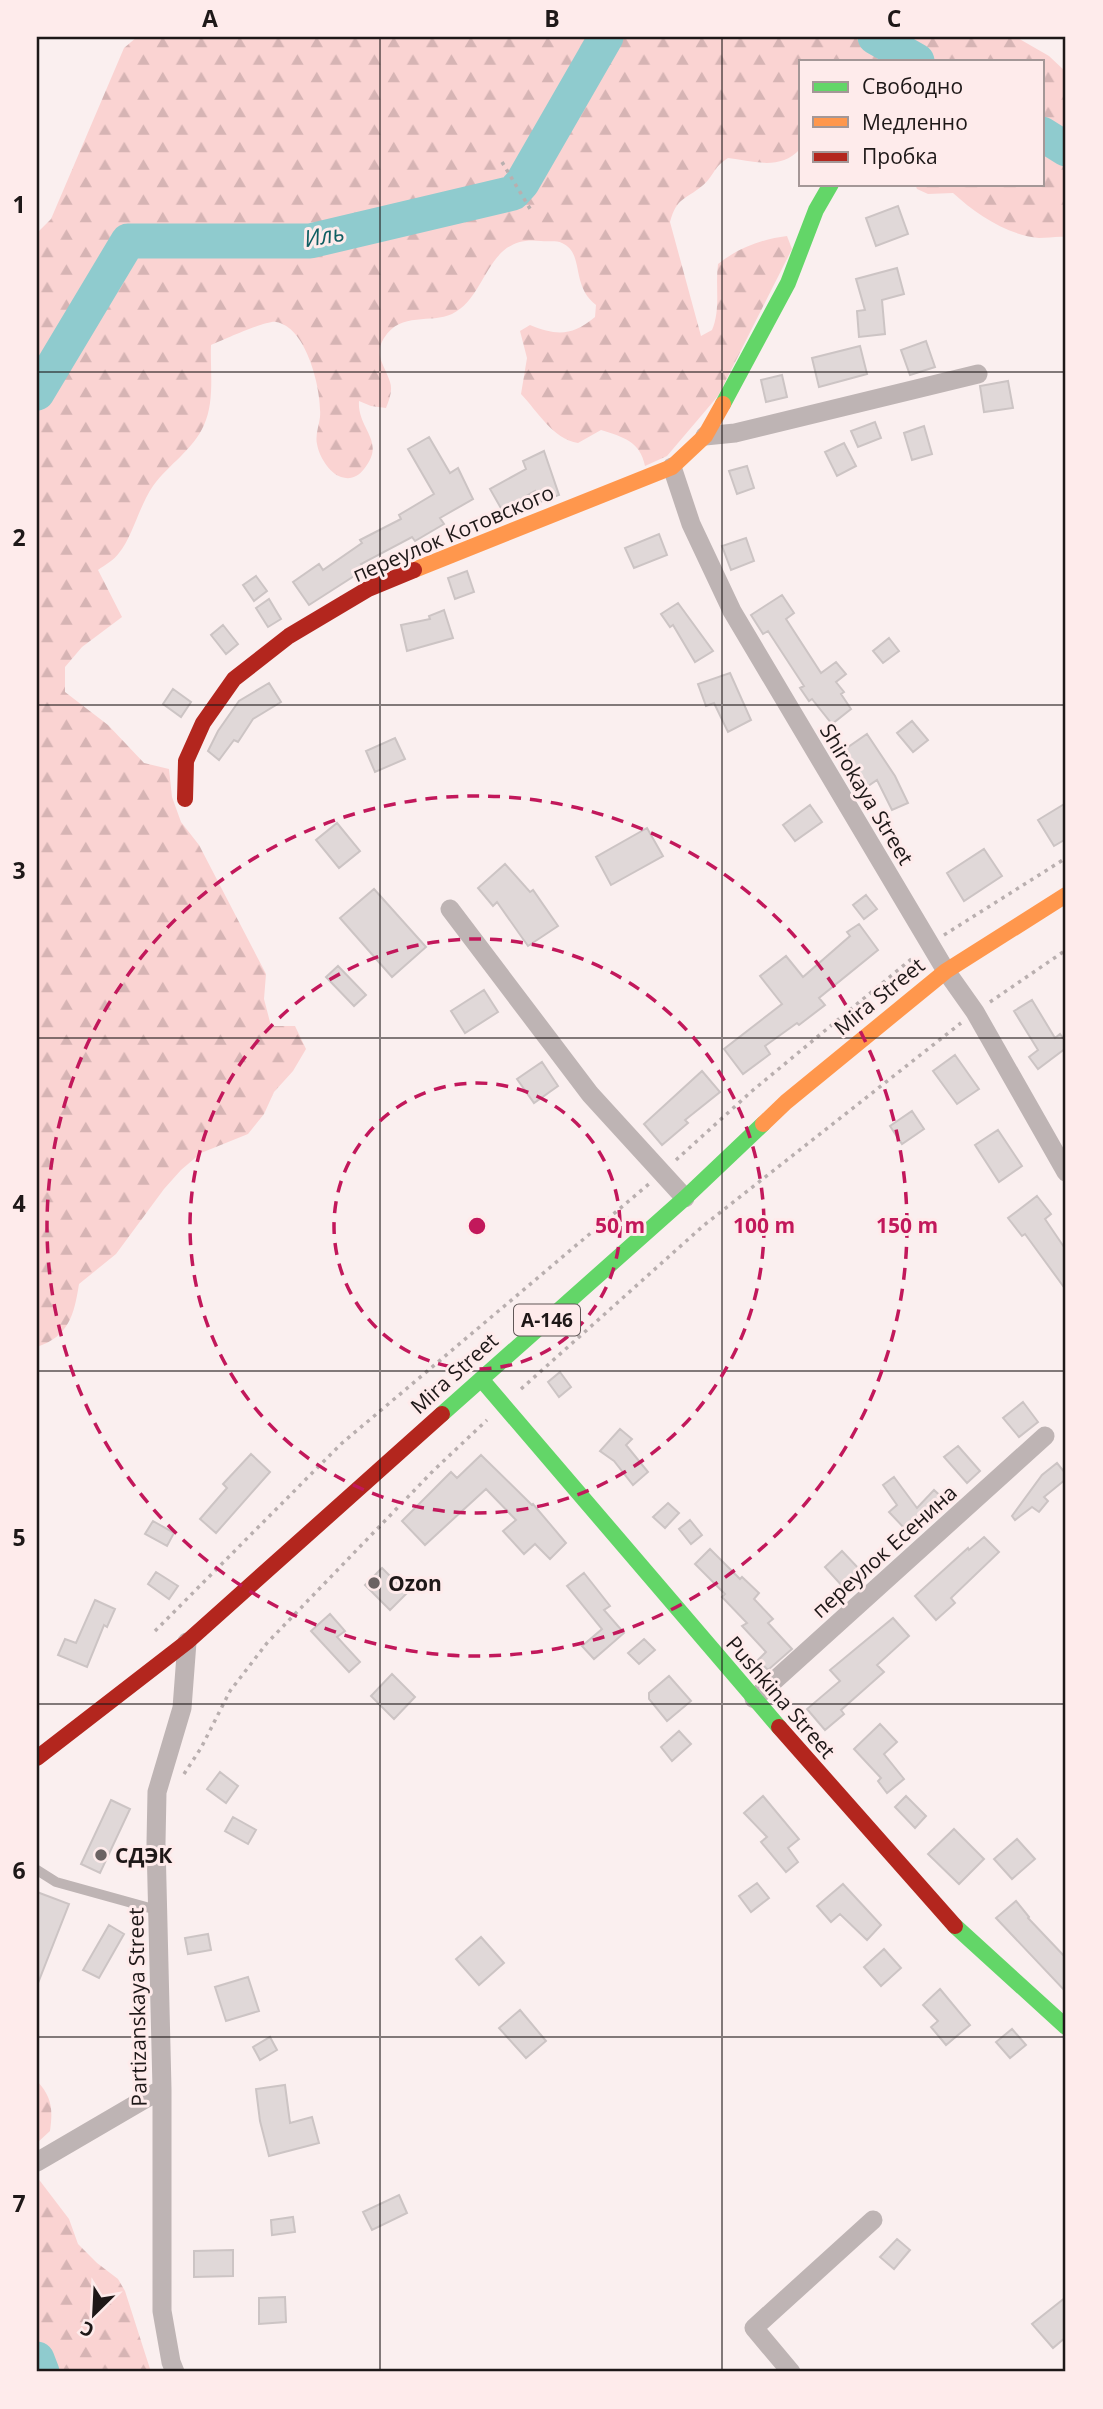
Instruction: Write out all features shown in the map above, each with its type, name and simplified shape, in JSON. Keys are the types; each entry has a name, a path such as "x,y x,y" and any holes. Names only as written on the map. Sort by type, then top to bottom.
{"main road":[{"path":"673,467 705,436 788,283 816,210 830,186"},
{"name":"переулок Котовского","path":"186,799 186,761 203,723 234,679 289,636 368,589 673,467"},
{"name":"Mira Street","path":"37,1758 187,1642 685,1198 786,1102 946,971 1066,895"},
{"name":"Pushkina Street","path":"481,1379 754,1699 946,1917 1066,2027"}],"street":[{"path":"705,436 736,433 978,374"},
{"name":"Shirokaya Street","path":"673,467 691,524 732,611 946,971 975,1012 1066,1172"},
{"path":"450,909 590,1094 685,1198"},
{"name":"переулок Есенина","path":"754,1699 1045,1436"},
{"name":"Partizanskaya Street","path":"175,2372 162,2311 162,2089 157,1792 182,1707 187,1642"},
{"path":"37,2162 162,2089"},
{"path":"791,2372 754,2328 873,2220"}],"lane":[{"path":"37,1870 56,1882 157,1910"}],"path":[{"path":"502,162 532,212"},
{"path":"148,1638 341,1444 662,1173 752,1091 930,944 1066,858"},
{"path":"157,1792 179,1781 201,1748 230,1691 267,1643 433,1471 503,1405 703,1226 975,1012 1066,950"}],"green space":[{"path":"137,37 1016,37 1049,56 1066,72 1066,237 1039,238 1015,233 982,216 953,193 928,194 916,186 1044,186 1044,60 799,60 799,150 792,156 775,162 728,158 719,165 706,183 679,203 670,222 701,336 712,330 715,322 718,264 742,249 778,237 787,236 792,249 718,396 667,456 645,466 635,445 601,430 578,443 569,440 553,430 521,394 527,358 520,331 530,325 548,331 571,331 595,317 596,305 583,288 573,254 560,242 523,241 509,247 489,268 474,294 452,314 407,321 391,330 384,338 380,350 391,385 390,395 386,408 359,401 362,420 373,450 364,469 354,477 344,478 337,475 325,464 320,454 316,437 320,406 315,377 304,347 287,326 271,322 211,345 211,396 204,425 194,442 153,486 119,553 98,570 122,617 82,647 65,667 65,692 108,725 144,763 169,769 172,797 181,822 199,845 266,974 264,999 271,1026 295,1026 306,1049 293,1071 274,1092 264,1114 248,1134 201,1153 181,1170 116,1254 79,1284 72,1315 63,1330 37,1347 37,233 51,219 124,48"},
{"path":"37,2081 48,2098 51,2116 50,2131 37,2143"},
{"path":"37,2177 69,2219 78,2244 118,2279 125,2291 151,2372 37,2372"}],"building":[{"path":"898,206 908,234 876,246 866,218"},
{"path":"897,268 904,294 882,300 885,334 859,337 857,311 865,310 856,279"},
{"path":"926,341 935,367 910,375 901,350"},
{"path":"860,346 867,374 819,387 812,358"},
{"path":"782,375 787,397 766,402 761,380"},
{"path":"1008,381 1013,408 984,412 980,386"},
{"path":"875,422 881,438 858,447 851,431"},
{"path":"924,426 932,454 912,460 904,433"},
{"path":"429,437 450,473 458,468 473,499 440,518 444,524 415,541 412,537 361,564 365,569 309,605 293,582 319,564 323,570 362,543 360,540 401,519 399,515 434,494 408,449"},
{"path":"844,443 856,466 837,476 825,452"},
{"path":"544,451 559,495 540,502 535,491 502,510 490,489 526,469 523,461"},
{"path":"747,466 754,488 737,494 729,471"},
{"path":"659,534 667,555 634,568 625,548"},
{"path":"746,538 754,561 731,570 722,546"},
{"path":"467,571 474,592 455,599 448,578"},
{"path":"256,576 267,591 254,601 243,585"},
{"path":"782,595 794,613 786,619 821,673 836,662 846,674 836,682 844,692 841,694 851,709 832,724 812,699 809,701 800,688 804,686 768,631 763,634 751,615"},
{"path":"269,599 281,619 268,627 256,608"},
{"path":"678,603 713,651 695,662 673,625 670,627 661,614"},
{"path":"444,610 453,638 407,651 401,625 430,619 429,616"},
{"path":"223,625 238,644 226,654 211,635"},
{"path":"889,638 899,651 883,663 873,651"},
{"path":"730,673 751,720 728,732 714,703 706,706 698,684"},
{"path":"269,683 281,702 253,719 238,742 234,740 219,760 208,751 218,731 239,701"},
{"path":"173,689 191,702 181,717 163,704"},
{"path":"912,721 928,740 913,752 897,733"},
{"path":"867,734 895,776 908,803 892,810 877,780 865,788 841,752"},
{"path":"395,738 405,759 375,772 366,751"},
{"path":"1066,803 1066,839 1054,846 1038,820"},
{"path":"810,805 822,822 795,841 783,825"},
{"path":"337,823 360,851 339,868 316,840"},
{"path":"647,828 663,856 611,885 596,857"},
{"path":"984,849 1002,876 964,901 947,873"},
{"path":"505,864 530,892 533,890 558,926 528,946 497,902 493,906 478,888"},
{"path":"374,889 426,947 392,977 340,918"},
{"path":"866,895 877,909 864,919 853,905"},
{"path":"859,924 878,950 819,998 825,1005 765,1046 770,1054 743,1074 724,1049 782,1004 760,976 786,956 803,977 850,936 847,932"},
{"path":"338,966 366,995 354,1006 326,977"},
{"path":"484,990 498,1012 465,1033 451,1011"},
{"path":"1032,1000 1055,1038 1060,1034 1066,1042 1066,1048 1038,1069 1029,1057 1038,1050 1014,1011"},
{"path":"955,1055 979,1089 957,1104 933,1071"},
{"path":"542,1062 558,1086 534,1103 517,1079"},
{"path":"702,1071 720,1092 685,1120 688,1123 662,1145 644,1124"},
{"path":"912,1111 924,1129 902,1144 890,1126"},
{"path":"998,1130 1022,1166 999,1182 975,1145"},
{"path":"1037,1196 1051,1214 1045,1219 1066,1250 1066,1290 1025,1234 1022,1236 1008,1218"},
{"path":"560,1372 571,1387 559,1397 548,1382"},
{"path":"1023,1402 1038,1422 1019,1437 1003,1418"},
{"path":"620,1429 632,1439 626,1445 648,1472 633,1485 614,1461 600,1451"},
{"path":"958,1446 980,1471 967,1483 944,1457"},
{"path":"251,1454 270,1472 216,1533 200,1519 227,1488 223,1484"},
{"path":"481,1455 533,1504 566,1543 550,1559 535,1544 524,1554 503,1531 516,1520 486,1489 425,1545 402,1521 451,1472 457,1478"},
{"path":"1057,1463 1066,1474 1066,1479 1044,1497 1048,1501 1039,1512 1032,1507 1015,1520 1012,1516 1042,1475"},
{"path":"894,1477 917,1508 934,1490 947,1502 928,1521 923,1516 907,1531 889,1512 897,1505 883,1485"},
{"path":"668,1503 679,1513 665,1528 653,1517"},
{"path":"690,1520 702,1535 691,1544 679,1529"},
{"path":"153,1521 174,1533 167,1546 145,1534"},
{"path":"984,1537 999,1552 951,1598 955,1603 936,1620 915,1596"},
{"path":"710,1549 740,1579 742,1577 759,1593 754,1599 773,1619 768,1623 792,1649 768,1670 758,1660 766,1652 742,1626 747,1623 722,1597 725,1594 695,1564"},
{"path":"842,1551 861,1571 844,1588 825,1567"},
{"path":"382,1568 407,1593 390,1610 365,1585"},
{"path":"156,1572 178,1586 169,1599 148,1584"},
{"path":"584,1573 610,1606 604,1610 624,1633 594,1659 582,1646 602,1629 567,1586"},
{"path":"95,1600 115,1609 107,1627 104,1625 87,1667 58,1655 65,1639 76,1643"},
{"path":"330,1614 345,1631 337,1637 360,1662 349,1672 311,1631"},
{"path":"893,1618 909,1636 877,1665 884,1672 841,1710 844,1714 825,1730 807,1709 840,1681 830,1670"},
{"path":"644,1639 655,1650 639,1664 628,1653"},
{"path":"392,1674 415,1697 394,1719 371,1696"},
{"path":"669,1676 691,1701 667,1721 649,1699 649,1693"},
{"path":"880,1724 897,1742 884,1754 904,1779 887,1793 878,1781 881,1778 854,1749"},
{"path":"679,1731 691,1744 672,1761 661,1747"},
{"path":"220,1772 238,1786 226,1803 207,1789"},
{"path":"763,1796 799,1839 788,1848 798,1862 786,1872 761,1842 767,1837 744,1813"},
{"path":"906,1796 926,1816 915,1828 895,1807"},
{"path":"111,1800 130,1809 100,1873 81,1864"},
{"path":"233,1817 256,1830 248,1844 225,1831"},
{"path":"954,1829 984,1859 959,1884 928,1854"},
{"path":"1017,1839 1035,1859 1012,1879 994,1859"},
{"path":"757,1883 769,1898 751,1912 739,1896"},
{"path":"843,1884 881,1925 867,1940 840,1914 831,1922 817,1906"},
{"path":"37,1892 69,1904 38,1983 37,1983"},
{"path":"1016,1901 1028,1918 1066,1958 1066,1992 996,1918"},
{"path":"109,1925 124,1934 99,1978 83,1970"},
{"path":"208,1934 211,1950 188,1954 185,1938"},
{"path":"481,1937 504,1963 479,1985 456,1959"},
{"path":"884,1949 901,1968 881,1986 864,1967"},
{"path":"248,1977 259,2011 226,2021 215,1987"},
{"path":"940,1989 970,2025 946,2045 931,2027 938,2021 923,2005"},
{"path":"520,2010 546,2041 526,2058 499,2028"},
{"path":"1012,2029 1026,2045 1010,2058 996,2042"},
{"path":"270,2037 277,2050 260,2060 253,2047"},
{"path":"285,2085 290,2123 312,2117 319,2143 269,2156 260,2121 256,2089"},
{"path":"399,2195 407,2213 372,2230 363,2212"},
{"path":"293,2217 295,2232 272,2235 271,2220"},
{"path":"897,2239 910,2250 894,2269 880,2257"},
{"path":"233,2250 233,2276 194,2277 194,2251"},
{"path":"285,2297 286,2322 259,2324 259,2298"},
{"path":"1066,2297 1066,2337 1053,2348 1032,2324"}],"waterway":[{"name":"Иль","path":"37,393 128,241 310,241 513,193 522,183 606,37"},
{"name":"Иль","path":"875,37 915,60"},
{"name":"Иль","path":"1044,135 1066,149"},
{"name":"Иль","path":"37,2359 42,2372"}],"traffic: fast":[{"path":"723,404 788,283 816,210 830,186"},
{"path":"442,1414 685,1198 763,1124"},
{"path":"481,1379 779,1727"},
{"path":"955,1926 1066,2027"}],"traffic: slow":[{"path":"414,570 672,467 705,436 723,404"},
{"path":"763,1124 786,1102 946,971 1066,895"}],"traffic: jam":[{"path":"185,799 186,761 203,723 234,679 289,636 368,589 414,570"},
{"path":"37,1758 187,1642 442,1414"},
{"path":"779,1727 955,1926"}],"place":[{"name":"Ozon","path":"374,1583"},
{"name":"СДЭК","path":"101,1855"}]}
